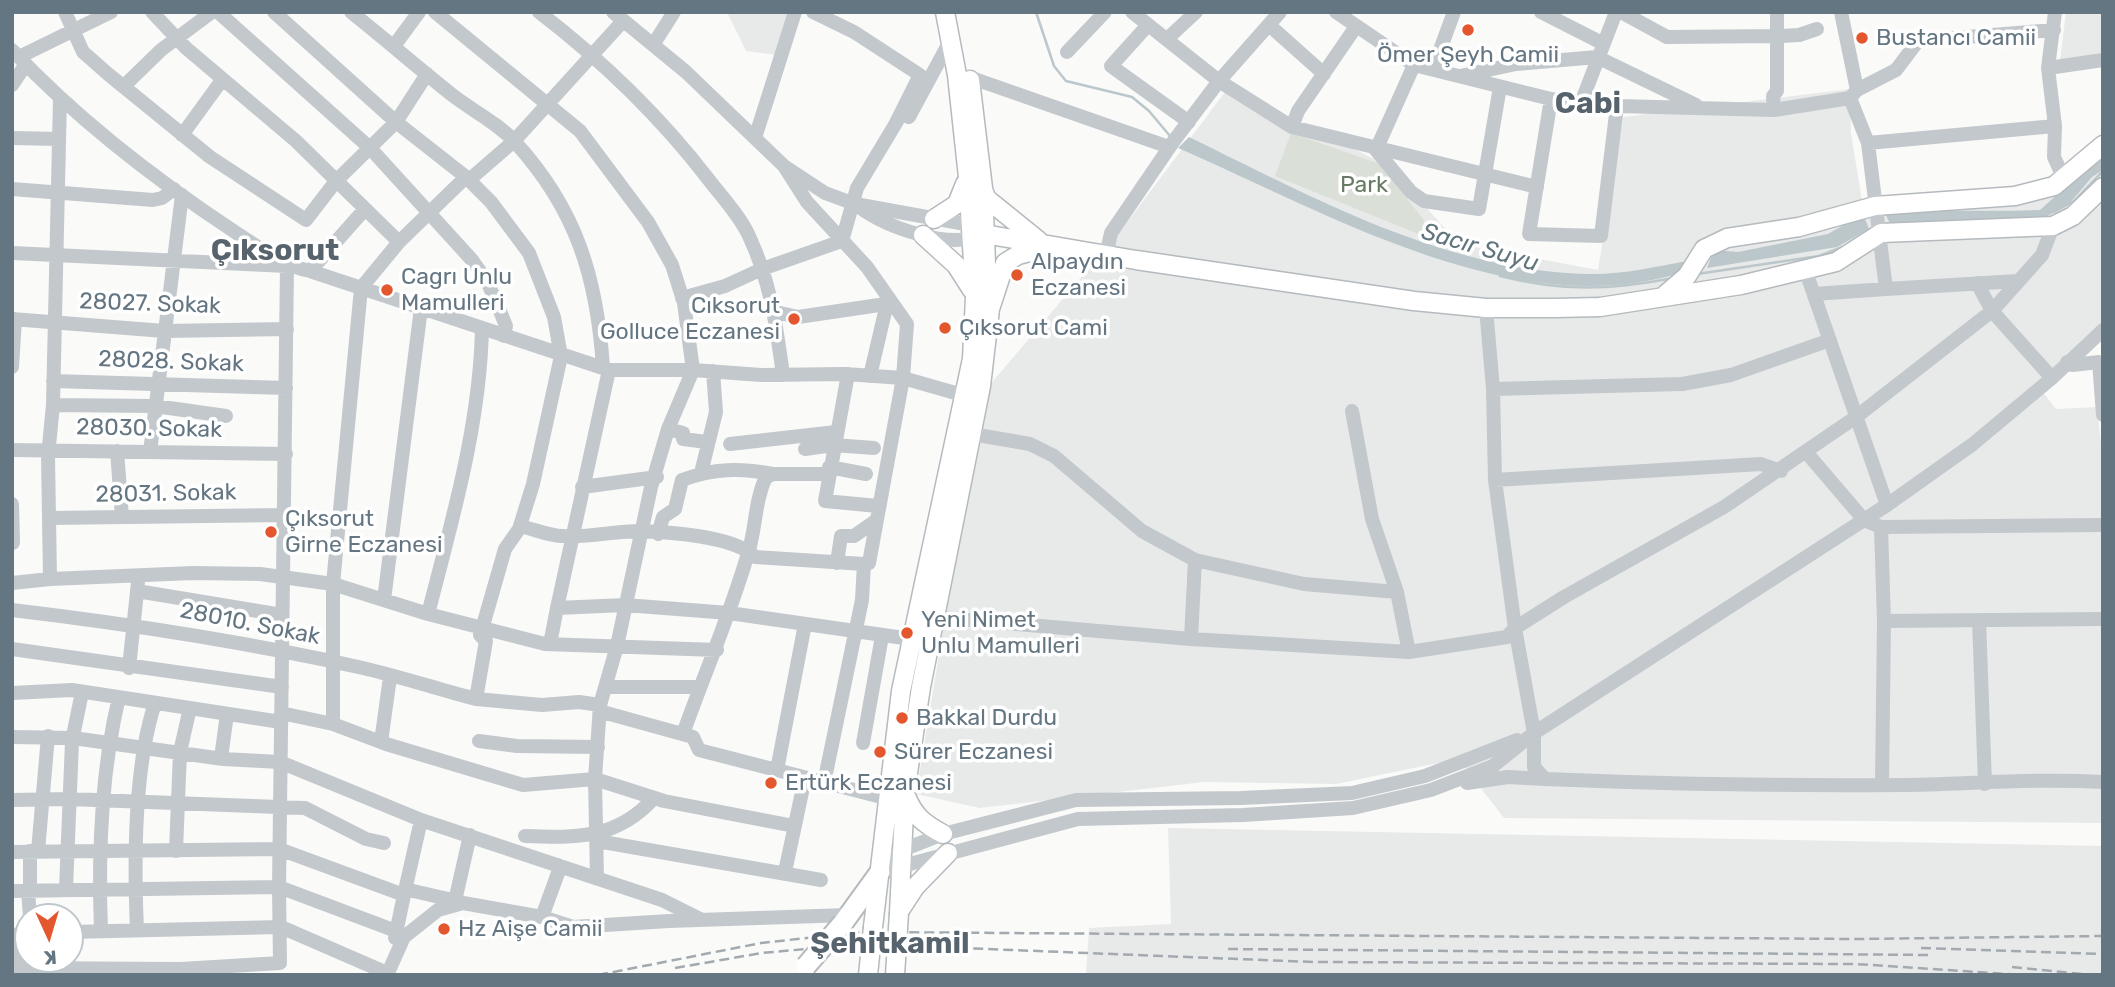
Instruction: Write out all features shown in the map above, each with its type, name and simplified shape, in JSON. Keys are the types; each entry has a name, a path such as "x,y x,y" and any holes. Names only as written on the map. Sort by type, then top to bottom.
{"highway":[{"path":"802,970 846,919 880,872"}],"main road":[{"path":"945,12 957,75 988,321"},
{"path":"895,975 900,858 897,796 911,639 967,396 972,359 976,233 983,188 969,77 956,12"},
{"path":"1666,295 1695,265 1704,249 1727,238 1798,227 1875,206 2015,196 2054,186 2103,145"},
{"path":"934,219 957,204 968,177"},
{"path":"976,233 1048,247 1414,301 1486,308 1600,307 1718,288 1836,262 1881,233 2053,226 2073,216 2103,187"},
{"path":"983,188 988,199 1012,221 1048,247"},
{"path":"923,235 956,265 975,297"},
{"path":"868,975 880,872 936,617 981,386 988,321 996,283 1005,263 1018,255 1048,247"},
{"path":"1695,265 1699,275 1718,288"},
{"path":"897,796 924,825 943,834"},
{"path":"899,914 915,887 947,853"}],"street":[{"path":"65,12 83,52 210,157 306,220 337,181 396,122 427,74"},
{"path":"19,57 111,12"},
{"path":"152,12 222,80 296,141 400,242"},
{"path":"124,86 212,12"},
{"path":"218,12 370,148 427,215 472,260 487,281 506,326 504,336"},
{"path":"274,12 396,122 468,178 491,202 529,253 554,317 561,356 533,484 520,526 505,549 480,635 486,641 476,699"},
{"path":"351,12 514,141 568,216 587,260 600,319 606,368 550,644"},
{"path":"394,46 419,12"},
{"path":"435,12 580,131 626,189 672,265 682,298 693,370 668,429 657,477 639,531 617,646 599,708 595,779 597,877"},
{"path":"539,12 639,96 678,140 748,234 776,312 783,375"},
{"path":"653,46 674,12"},
{"path":"755,138 795,12"},
{"path":"813,12 854,32 920,75 887,139 857,188 855,204 842,241"},
{"path":"1067,52 1105,12"},
{"path":"1132,12 1219,81 1292,127 1376,150 1536,187"},
{"path":"1167,39 1196,12"},
{"path":"1106,256 1111,233 1178,136 1219,81 1280,12"},
{"path":"1336,12 1355,28 1414,65 1551,99 1617,106 1774,110 1854,94 1896,70 1918,41 2054,30"},
{"path":"1433,69 1454,12"},
{"path":"1541,12 1600,50 1700,107"},
{"path":"1581,103 1600,50 1619,12 1667,37 1799,35 1817,29"},
{"path":"1774,110 1773,96 1777,91 1777,12"},
{"path":"1841,12 1854,94 1868,143 1886,289"},
{"path":"2054,12 2048,68 2055,126 2054,157 2060,170 2068,175"},
{"path":"333,724 333,584 361,288 427,215 514,141 548,106 593,55 618,17 686,72 784,166 825,193 855,204 934,219 976,233"},
{"path":"1148,25 1111,66 1178,136"},
{"path":"1269,25 1324,74"},
{"path":"1292,127 1298,111 1355,28"},
{"path":"887,139 900,131 906,122 950,41"},
{"path":"1457,77 1600,50"},
{"path":"12,85 19,57"},
{"path":"19,57 60,98 178,192 287,266"},
{"path":"2048,68 2103,60"},
{"path":"1376,150 1414,65"},
{"path":"969,77 1178,136"},
{"path":"182,135 222,80"},
{"path":"1376,150 1411,192 1424,201 1479,209 1500,87"},
{"path":"50,579 49,450 53,405 60,98"},
{"path":"1551,99 1528,234 1601,236 1617,106"},
{"path":"1868,143 2055,126"},
{"path":"12,138 58,139"},
{"path":"520,526 560,536 639,531 727,541 749,551 755,557 869,563 874,522 903,378 907,324 842,241 807,202 784,166"},
{"path":"12,189 153,200 178,192"},
{"path":"150,452 173,261 178,192"},
{"path":"855,204 873,217 923,235 976,233"},
{"path":"310,271 365,209"},
{"path":"936,617 1191,639 1409,652 1507,637 1515,628 1724,507 1781,471 1856,417 1992,311 2042,255 2053,226"},
{"path":"682,298 724,286 762,269 842,241"},
{"path":"12,253 287,266 310,271 561,356 606,368 783,375 848,374 903,378 967,396"},
{"path":"84,972 235,971 281,963 279,849 287,266"},
{"path":"1805,269 1887,505"},
{"path":"1814,294 2018,281"},
{"path":"1977,283 1992,311 2052,379"},
{"path":"776,312 798,317 887,300"},
{"path":"870,376 887,300"},
{"path":"384,600 421,308"},
{"path":"1486,308 1493,389 1495,480 1515,628 1534,733 1534,767 1545,779"},
{"path":"12,367 14,319"},
{"name":"28027. Sokak","path":"14,319 164,331 287,329"},
{"path":"428,614 466,464 477,402 482,328"},
{"path":"1431,790 1493,766 1534,733 1887,505 1973,443 2052,379 2103,330"},
{"path":"1493,389 1682,384 1731,375 1830,341"},
{"path":"2067,362 2072,365 2099,362 2103,415"},
{"path":"701,472 716,412 713,371"},
{"path":"848,374 825,500 878,506"},
{"name":"28028. Sokak","path":"53,381 286,388"},
{"path":"53,405 155,406 226,415"},
{"path":"1352,411 1372,520 1397,592 1409,652"},
{"path":"668,429 683,433 683,439 707,442"},
{"path":"972,434 1030,444 1054,456 1142,531 1195,560 1304,584 1397,592"},
{"path":"805,449 835,438"},
{"path":"730,444 835,438 874,448"},
{"name":"28030. Sokak","path":"12,450 286,454"},
{"path":"117,451 122,517"},
{"path":"1806,452 1864,520 1881,527 2103,525"},
{"path":"1495,480 1761,464 1781,471"},
{"path":"658,534 663,517 675,509 682,480 701,472 743,468 773,474 829,471 866,474"},
{"path":"773,474 766,477 760,489 749,551 717,650 683,734 694,737 699,750 824,783 897,796"},
{"path":"582,486 657,477"},
{"path":"12,505 13,543"},
{"name":"28031. Sokak","path":"49,518 284,516"},
{"path":"837,563 841,536 854,536 874,522"},
{"path":"1881,527 1884,621 1882,785"},
{"path":"1191,639 1195,560"},
{"path":"824,783 856,631 864,564"},
{"path":"12,583 193,573 282,577 333,584 482,629 550,644 717,650"},
{"path":"129,668 139,576"},
{"path":"137,592 282,615"},
{"path":"556,608 625,605 729,613 911,639"},
{"name":"28010. Sokak","path":"12,610 134,625 282,651 476,699 542,705 579,702 683,734"},
{"path":"1884,621 2103,619"},
{"path":"1979,620 1985,784"},
{"path":"777,770 805,624"},
{"path":"863,743 882,636"},
{"path":"12,649 129,668 282,687"},
{"path":"381,742 390,677"},
{"path":"606,687 700,687"},
{"path":"66,889 73,738 82,692"},
{"path":"12,694 82,692 227,714 333,724 381,742 523,785 595,779 654,798 794,826"},
{"path":"101,931 99,891 109,743 119,697"},
{"path":"137,930 136,851 144,747 155,703"},
{"path":"176,850 180,752 190,708"},
{"path":"220,758 227,714"},
{"path":"880,872 943,834 1076,800 1241,798 1352,793 1425,776 1534,733"},
{"path":"29,903 48,736"},
{"path":"12,737 73,738 220,758 280,762 421,820 662,900 700,919"},
{"path":"479,741 517,746 597,747"},
{"path":"785,873 805,778"},
{"path":"900,858 947,853 1078,818 1243,815 1353,808 1487,779 1714,785 1985,784 2061,779 2103,782"},
{"path":"596,837 637,817 654,798"},
{"path":"12,800 69,799 306,808 366,839 384,843"},
{"path":"388,972 421,820"},
{"path":"459,902 470,835"},
{"path":"525,836 596,837 821,880"},
{"path":"12,852 279,849 404,895"},
{"path":"542,917 558,873 558,864"},
{"path":"12,891 279,887 396,931"},
{"path":"404,895 408,890 542,917 573,927 700,919 846,919"},
{"path":"388,972 404,937 419,922 438,910 459,902"},
{"path":"84,932 281,927 388,972"}],"shaded area":[{"path":"727,12 790,12 777,55 746,51"},
{"path":"2066,12 2103,12 2103,55 2060,61"},
{"path":"1228,88 1389,166 1459,244 1598,270 1623,117 1850,89 1851,133 1862,201 2044,191 2103,141 2103,338 2042,391 2056,409 2097,407 2103,461 2103,823 1504,818 1458,759 1336,784 1204,782 980,808 916,794 982,394 1119,233"},
{"path":"1189,137 1284,184 1381,227 1482,259 1534,269 1587,274 1625,272 1687,261 1680,273 1617,285 1552,284 1487,273 1422,254 1358,229 1178,148"},
{"path":"2103,158 2103,170 2092,177 2069,204 2044,218 1952,220 1891,226 1885,213 2040,210 2089,166"},
{"path":"1863,214 1869,229 1837,247 1707,268 1714,250 1738,252 1828,234"},
{"path":"1168,828 2103,846 2103,975 1086,975 1089,928 1171,924"}],"green space":[{"name":"Park","path":"1291,133 1380,164 1423,219 1431,239 1275,176"}],"waterway":[{"name":"Sacır Suyu","path":"1036,12 1054,66 1066,81 1132,97 1149,111 1170,136"},
{"name":"Sacır Suyu","path":"2054,212 2074,201 2103,171"},
{"name":"Sacır Suyu","path":"1853,241 1871,229"},
{"name":"Sacır Suyu","path":"1697,274 1819,256 1845,246"},
{"name":"Sacır Suyu","path":"1500,276 1545,285 1586,288 1673,278"}],"railway":[{"path":"598,975 761,943 862,932 1854,939 2103,936"},
{"path":"675,968 762,953 861,944 1313,962 1856,964 2023,975"},
{"path":"1921,948 2103,954"},
{"path":"1228,949 1931,955"},
{"path":"2012,967 2092,975"}],"place":[{"name":"Ömer Şeyh Camii","path":"1468,30"},
{"name":"Bustancı Camii","path":"1862,38"},
{"name":"Alpaydın Eczanesi","path":"1017,275"},
{"name":"Cagrı Unlu Mamulleri","path":"387,290"},
{"name":"Cıksorut Golluce Eczanesi","path":"794,319"},
{"name":"Çıksorut Cami","path":"945,328"},
{"name":"Çıksorut Girne Eczanesi","path":"271,532"},
{"name":"Yeni Nimet Unlu Mamulleri","path":"907,633"},
{"name":"Bakkal Durdu","path":"902,718"},
{"name":"Sürer Eczanesi","path":"880,752"},
{"name":"Ertürk Eczanesi","path":"771,783"},
{"name":"Hz Aişe Camii","path":"444,929"}],"district":[{"name":"Cabi","path":"1588,104"},
{"name":"Çıksorut","path":"275,251"},
{"name":"Şehitkamil","path":"890,944"}]}
